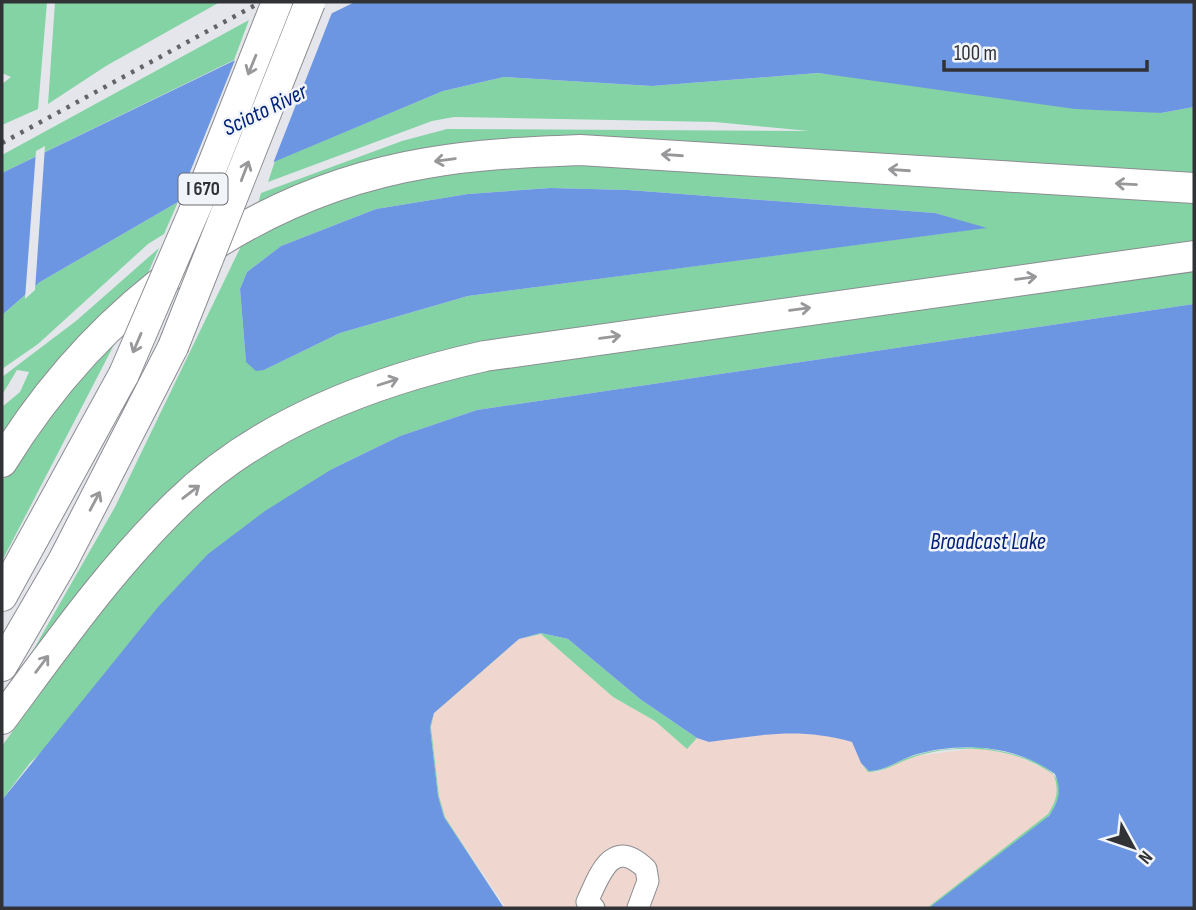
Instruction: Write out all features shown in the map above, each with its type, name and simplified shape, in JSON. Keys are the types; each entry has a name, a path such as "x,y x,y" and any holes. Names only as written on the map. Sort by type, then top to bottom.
{"highway":[{"name":"I 670","path":"2,596 124,374 198,202 277,2"},
{"name":"I 670","path":"2,666 63,561 173,347 310,2"},
{"path":"2,462 41,403 78,359 118,317 182,265 255,220 323,191 425,163 495,153 592,151 1194,188"},
{"path":"2,719 92,597 179,502 234,458 302,417 364,389 426,369 485,356 1194,256"}],"lane":[{"path":"594,908 587,902 604,866 615,857 627,856 646,869 648,881 638,908"}],"shaded area":[{"path":"541,634 613,697 655,721 687,749 697,738 709,742 784,732 816,732 852,742 861,763 869,772 878,772 915,756 978,748 1015,755 1054,775 1058,788 1057,802 1048,814 995,859 927,908 506,908 445,817 439,796 431,727 434,713 519,639"}],"green space":[{"path":"2,2 47,2 38,109 2,125 2,84 11,77 2,73"},
{"path":"55,2 220,2 106,66 48,104"},
{"path":"249,20 234,60 2,173 2,155"},
{"path":"818,73 1161,113 1194,107 1194,176 580,138 256,210 261,193 402,141 447,129 809,131 715,122 454,117 432,121 268,182 275,161 443,91 504,77 652,86"},
{"path":"582,162 1194,200 1194,241 523,335 445,351 274,420 27,661 115,507 243,242 327,203 431,173","holes":["549,188 628,190 935,213 984,228 468,296 340,333 264,370 246,362 240,289 247,272 281,246 376,209 468,194"]},
{"path":"178,202 164,234 148,244 38,344 2,369 2,315 40,282"},
{"path":"159,248 144,282 30,398 2,436 2,407 20,392 29,372 17,370 2,395 2,377 76,321"},
{"path":"1194,265 1194,304 477,410 400,436 332,469 30,763 2,800 2,746 112,594 150,548 217,486 300,432 431,378"},
{"path":"116,341 2,561 2,481 44,416"},
{"path":"541,633 568,639 640,699 697,738 687,749 655,721 613,697 541,634 519,639"},
{"path":"519,639 434,713 469,681"},
{"path":"434,713 431,727 439,796 445,817 504,908 444,817 438,796 430,727"},
{"path":"978,747 1024,757 1053,774 1022,758 987,750 931,752 874,772 868,772 861,763 869,771 924,753 947,749"},
{"path":"1054,776 1059,783 1059,797 1051,813 1036,829 957,890 927,908 1048,814 1056,795"}],"water":[{"name":"Scioto River","path":"355,2 1194,2 1194,107 1161,113 1075,109 818,73 652,86 504,77 443,91 178,202 40,282 2,315 2,173"},
{"path":"550,188 628,190 935,213 987,228 468,296 340,333 264,370 256,371 246,362 240,289 247,272 281,246 376,209 468,194"},
{"name":"Broadcast Lake","path":"1194,304 1194,908 929,908 1049,816 1058,796 1055,774 1023,757 988,748 932,751 869,771 861,763 852,742 833,737 781,734 709,742 697,738 640,699 568,639 541,633 519,639 434,713 430,727 438,796 444,817 504,908 2,908 2,800 158,607 208,554 265,511 332,469 400,436 477,410"}],"pier":[{"path":"333,10 272,166 176,207 237,55"},
{"path":"45,146 35,290 25,299 36,151"}],"railway":[{"path":"2,143 261,2"}]}
